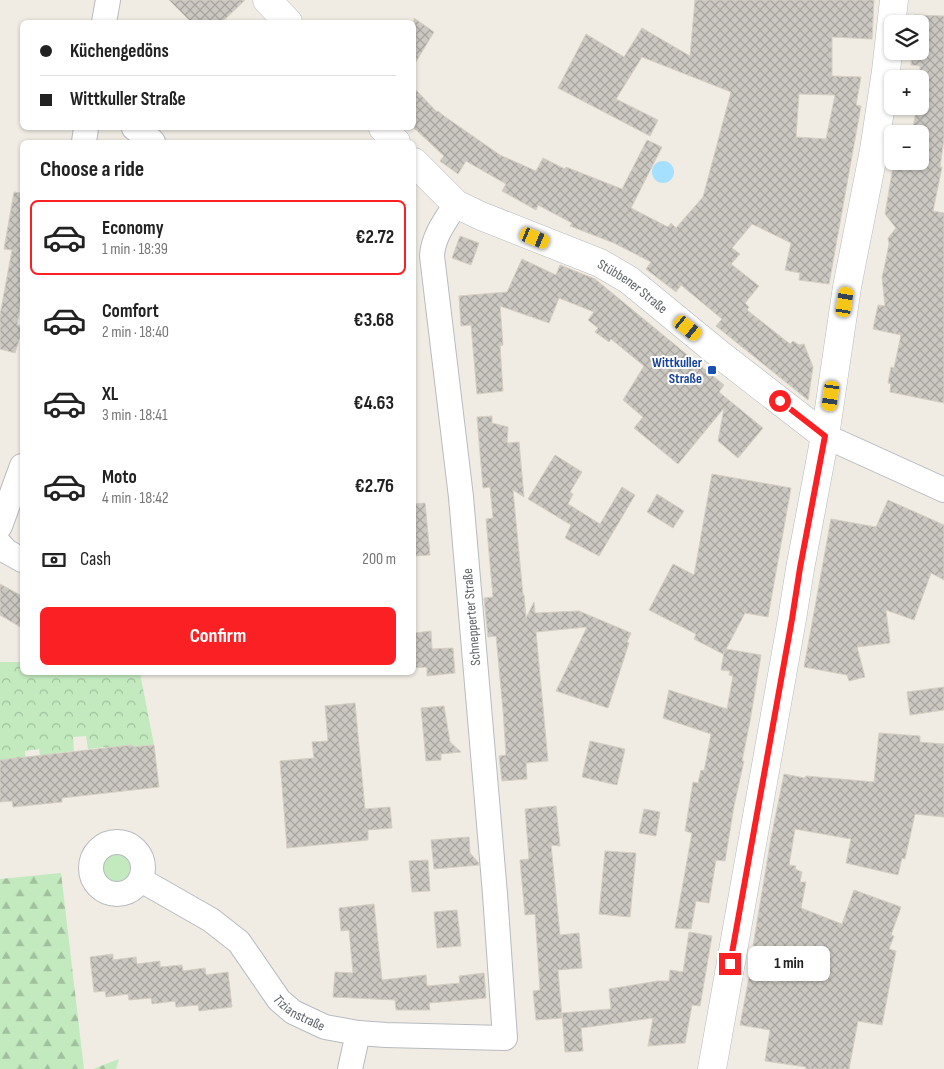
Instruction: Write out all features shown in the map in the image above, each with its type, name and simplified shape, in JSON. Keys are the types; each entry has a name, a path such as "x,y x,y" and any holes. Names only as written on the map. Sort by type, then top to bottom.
{"main road":[{"path":"267,0 286,20"},
{"path":"712,1069 825,436 846,296 874,150 894,0"},
{"path":"384,130 394,140"},
{"name":"Stübbener Straße","path":"416,164 456,204 600,263 629,280 718,353 825,436"}],"street":[{"path":"104,20 108,0"},
{"path":"137,130 151,140"},
{"name":"Schnepperter Straße","path":"456,204 437,236 432,256 461,497 495,894 505,1038"},
{"name":"Stübbener Straße","path":"825,436 944,490"},
{"path":"0,526 20,471"},
{"path":"0,544 6,551 20,559"},
{"name":"Tizianstraße","path":"141,880 211,920 239,942 279,1000 293,1012 325,1027 341,1031 386,1035 505,1038"},
{"path":"350,1069 358,1033"}],"green space":[{"path":"0,662 20,662 20,675 140,675 154,745 132,747 132,745 106,750 105,747 88,749 86,736 73,737 74,751 57,753 58,761 41,762 39,749 25,751 26,764 8,766 8,759 0,760"},
{"path":"117,851 130,856 135,869 130,882 117,887 104,882 99,869 104,856"},
{"path":"61,873 84,1069 0,1069 0,879"},
{"path":"119,1059 116,1069 93,1069"}],"water":[{"path":"663,161 671,164 674,172 671,180 663,183 655,180 652,172 655,164"}],"building":[{"path":"169,0 245,0 224,20 189,20"},
{"path":"695,0 874,0 872,39 832,37 832,76 861,77 856,105 861,106 829,284 799,280 800,273 785,270 791,243 752,224 732,248 740,254 731,264 759,286 745,303 749,307 747,310 790,344 793,341 799,345 804,344 813,367 808,400 716,326 722,319 681,285 676,292 646,269 651,262 614,243 570,226 572,223 538,205 536,210 502,191 506,184 466,161 458,174 440,161 444,156 416,130 416,90 437,112 500,155 536,171 543,158 565,169 566,167 622,189 647,140 662,147 631,208 668,227 671,223 676,228 703,197 731,92 642,57 616,99 658,120 650,136 558,88 586,34 624,57 642,28 690,56","holes":["799,94 835,95 826,139 796,137"]},
{"path":"929,16 944,16 944,139 940,167 942,167 933,211 944,213 944,403 890,392 891,384 888,383 891,367 894,368 901,335 873,329 878,305 885,306 882,277 889,244 888,238 896,228 885,214 892,170 929,170 929,125 913,125 915,115 929,115 929,70 920,70 920,66 911,65 911,60 929,60"},
{"path":"414,18 434,32 416,62 416,20"},
{"path":"14,192 20,193 20,306 17,325 20,326 20,337 15,353 0,349 0,315 12,250 4,249"},
{"path":"460,236 479,243 471,265 452,258"},
{"path":"522,259 556,275 560,265 595,279 724,385 719,392 763,428 738,458 718,441 724,408 678,464 634,428 643,417 623,400 644,366 611,339 609,342 595,332 598,328 588,320 594,312 559,298 549,323 500,306 503,345 500,346 503,391 477,394 471,325 461,326 459,296 507,292"},
{"path":"492,416 492,423 508,427 507,443 519,442 524,497 513,490 526,618 534,602 535,613 579,611 631,633 608,708 556,691 587,627 536,632 548,761 526,763 527,779 502,781 499,756 506,755 496,636 488,637 484,598 493,597 486,519 493,518 490,487 483,488 477,417"},
{"path":"555,455 582,472 570,492 573,494 568,504 600,524 622,487 635,495 599,556 565,538 571,525 528,499"},
{"path":"712,474 791,488 768,617 745,613 726,649 761,655 742,761 744,761 725,861 716,860 709,903 696,901 691,929 675,928 692,833 685,831 693,782 698,783 701,770 704,771 711,734 663,718 669,690 727,709 733,676 729,675 730,671 721,670 724,652 723,654 694,639 696,634 649,610 673,564 694,575"},
{"path":"657,494 684,511 673,528 647,512"},
{"path":"888,500 944,525 944,580 931,573 914,620 886,610 890,643 857,647 865,677 849,681 847,675 804,667 831,519 876,527"},
{"path":"425,503 430,555 416,556 416,504"},
{"path":"0,584 20,595 20,627 0,615"},
{"path":"431,631 432,649 453,648 455,673 427,676 427,667 416,668 416,633"},
{"path":"944,687 944,710 910,715 907,692"},
{"path":"355,703 365,809 390,807 392,828 368,830 368,840 287,848 280,761 314,758 312,742 328,741 325,706"},
{"path":"444,706 450,742 461,752 441,754 441,760 426,761 421,708"},
{"path":"879,733 920,736 920,742 944,744 944,817 915,814 905,859 902,858 898,875 846,863 851,839 795,829 789,865 796,866 795,869 802,872 800,882 806,882 801,908 842,924 854,890 901,907 891,935 894,936 889,949 896,951 882,1025 858,1021 849,1069 805,1069 806,1067 765,1061 770,1030 740,1025 749,977 778,982 783,951 753,946 784,774 805,778 806,776 874,782"},
{"path":"590,741 625,749 617,785 582,777"},
{"path":"132,745 132,747 154,745 159,787 62,798 62,802 13,807 12,801 0,802 0,760"},
{"path":"556,806 560,846 551,845 560,935 579,933 582,968 558,970 562,1018 536,1020 533,991 540,990 535,914 525,915 520,860 529,859 525,809"},
{"path":"644,809 660,812 656,836 639,833"},
{"path":"469,837 470,853 479,865 434,869 431,840"},
{"path":"605,851 636,853 630,917 599,914"},
{"path":"428,860 430,891 412,892 409,861"},
{"path":"374,904 382,980 426,975 427,986 460,983 459,976 484,973 486,998 429,1003 430,1010 396,1010 395,1000 333,997 335,972 353,973 349,930 341,931 339,908"},
{"path":"457,910 461,946 437,948 434,912"},
{"path":"689,932 712,936 700,1006 692,1005 685,1043 648,1046 653,1018 581,1028 583,1051 565,1052 562,1013 611,1009 609,989 669,981 670,970 683,972"},
{"path":"113,954 113,960 136,957 137,964 160,961 160,967 182,965 183,971 205,968 206,975 228,972 232,1007 199,1011 198,1005 176,1007 175,1001 152,1004 151,998 129,1000 128,994 106,997 105,991 94,992 90,957"}],"place":[{"name":"Wittkuller Straße","path":"712,370"}],"route":[{"path":"730,964 825,436 780,401"}]}
